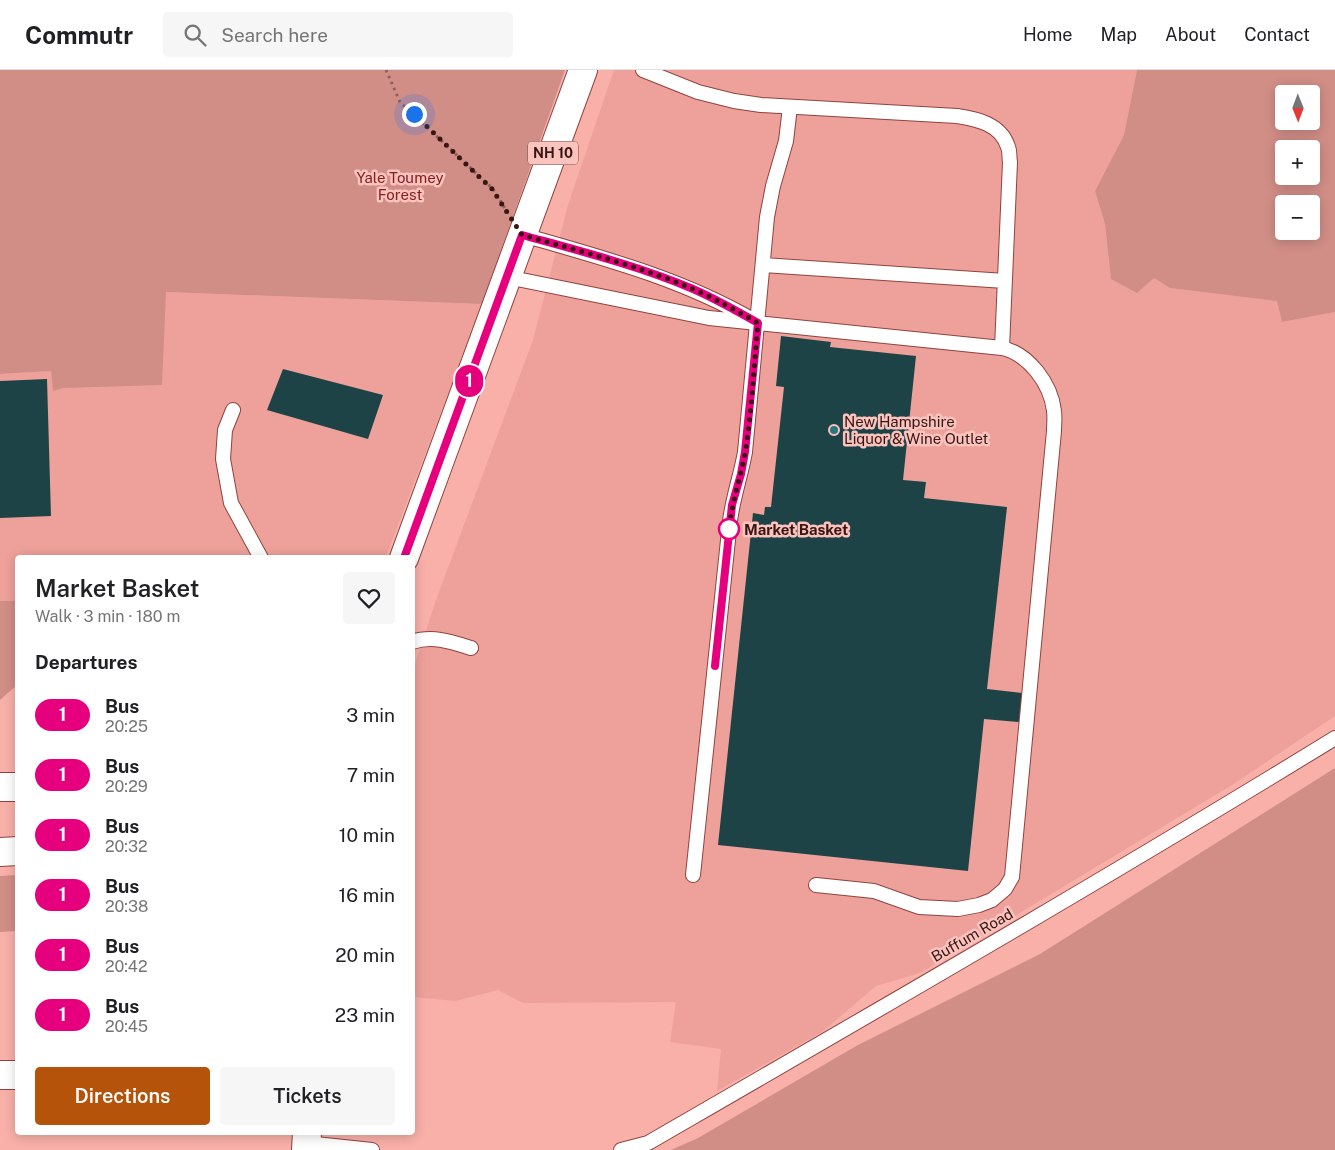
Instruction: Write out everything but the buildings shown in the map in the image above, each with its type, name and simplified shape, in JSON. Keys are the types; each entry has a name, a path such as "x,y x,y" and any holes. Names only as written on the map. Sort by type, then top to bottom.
{"main road":[{"name":"NH 10","path":"405,555 583,70"},
{"path":"0,787 15,787"},
{"path":"0,852 15,851"},
{"path":"0,1076 15,1075"}],"lane":[{"path":"643,70 698,92 734,101 790,107 957,116 974,119 996,128 1009,147 1002,348"},
{"path":"693,875 730,521 745,452 769,204 786,142 790,107"},
{"path":"522,235 631,266 693,289 726,304 758,323"},
{"path":"763,265 1005,280"},
{"path":"507,277 709,318 1008,349 1024,359 1040,374 1050,393 1054,411 1052,460 1012,876 1005,889 992,900 979,905 958,909 919,907 874,891 816,885"},
{"path":"233,410 225,430 223,459 231,503 259,555"},
{"path":"415,641 435,638 471,648"},
{"name":"Buffum Road","path":"621,1150 648,1143 855,1024 1225,806 1335,738"},
{"path":"306,1142 372,1150"}],"path":[{"path":"386,70 400,102 492,189 522,235"}],"shaded area":[{"path":"614,70 1137,70 1124,135 1095,191 1105,224 1111,279 1154,278 1170,288 1277,301 1282,322 1335,312 1335,716 1232,785 920,973 876,986 822,1032 717,1091 721,1049 670,1042 676,1002 523,1003 498,990 455,1001 415,997 415,664 436,600 533,340 568,205"},
{"path":"165,292 482,304 387,555 15,555 15,601 0,601 0,374 51,371 53,390 63,388"}],"green space":[{"name":"Yale Toumey Forest","path":"0,70 565,70 482,304 166,292 162,385 63,388 53,391 51,371 0,374"},
{"path":"1137,70 1335,70 1335,312 1282,322 1277,301 1170,288 1154,278 1137,293 1111,279 1105,224 1095,191 1124,135"},
{"path":"0,601 15,601 15,687 0,700"},
{"path":"1335,768 1335,1150 671,1150 698,1138 858,1045 1040,954"},
{"path":"15,875 15,931 0,932 0,876"}],"bus line":[{"name":"1","path":"405,555 522,235 631,266 693,289 726,304 758,323 745,452 732,505 715,666"}],"place":[{"name":"New Hampshire Liquor & Wine Outlet","path":"834,430"},
{"name":"Market Basket","path":"729,529"}],"route":[{"path":"414,114 492,189 522,235 631,266 693,289 726,304 758,323 745,452 732,505 729,529"}]}
